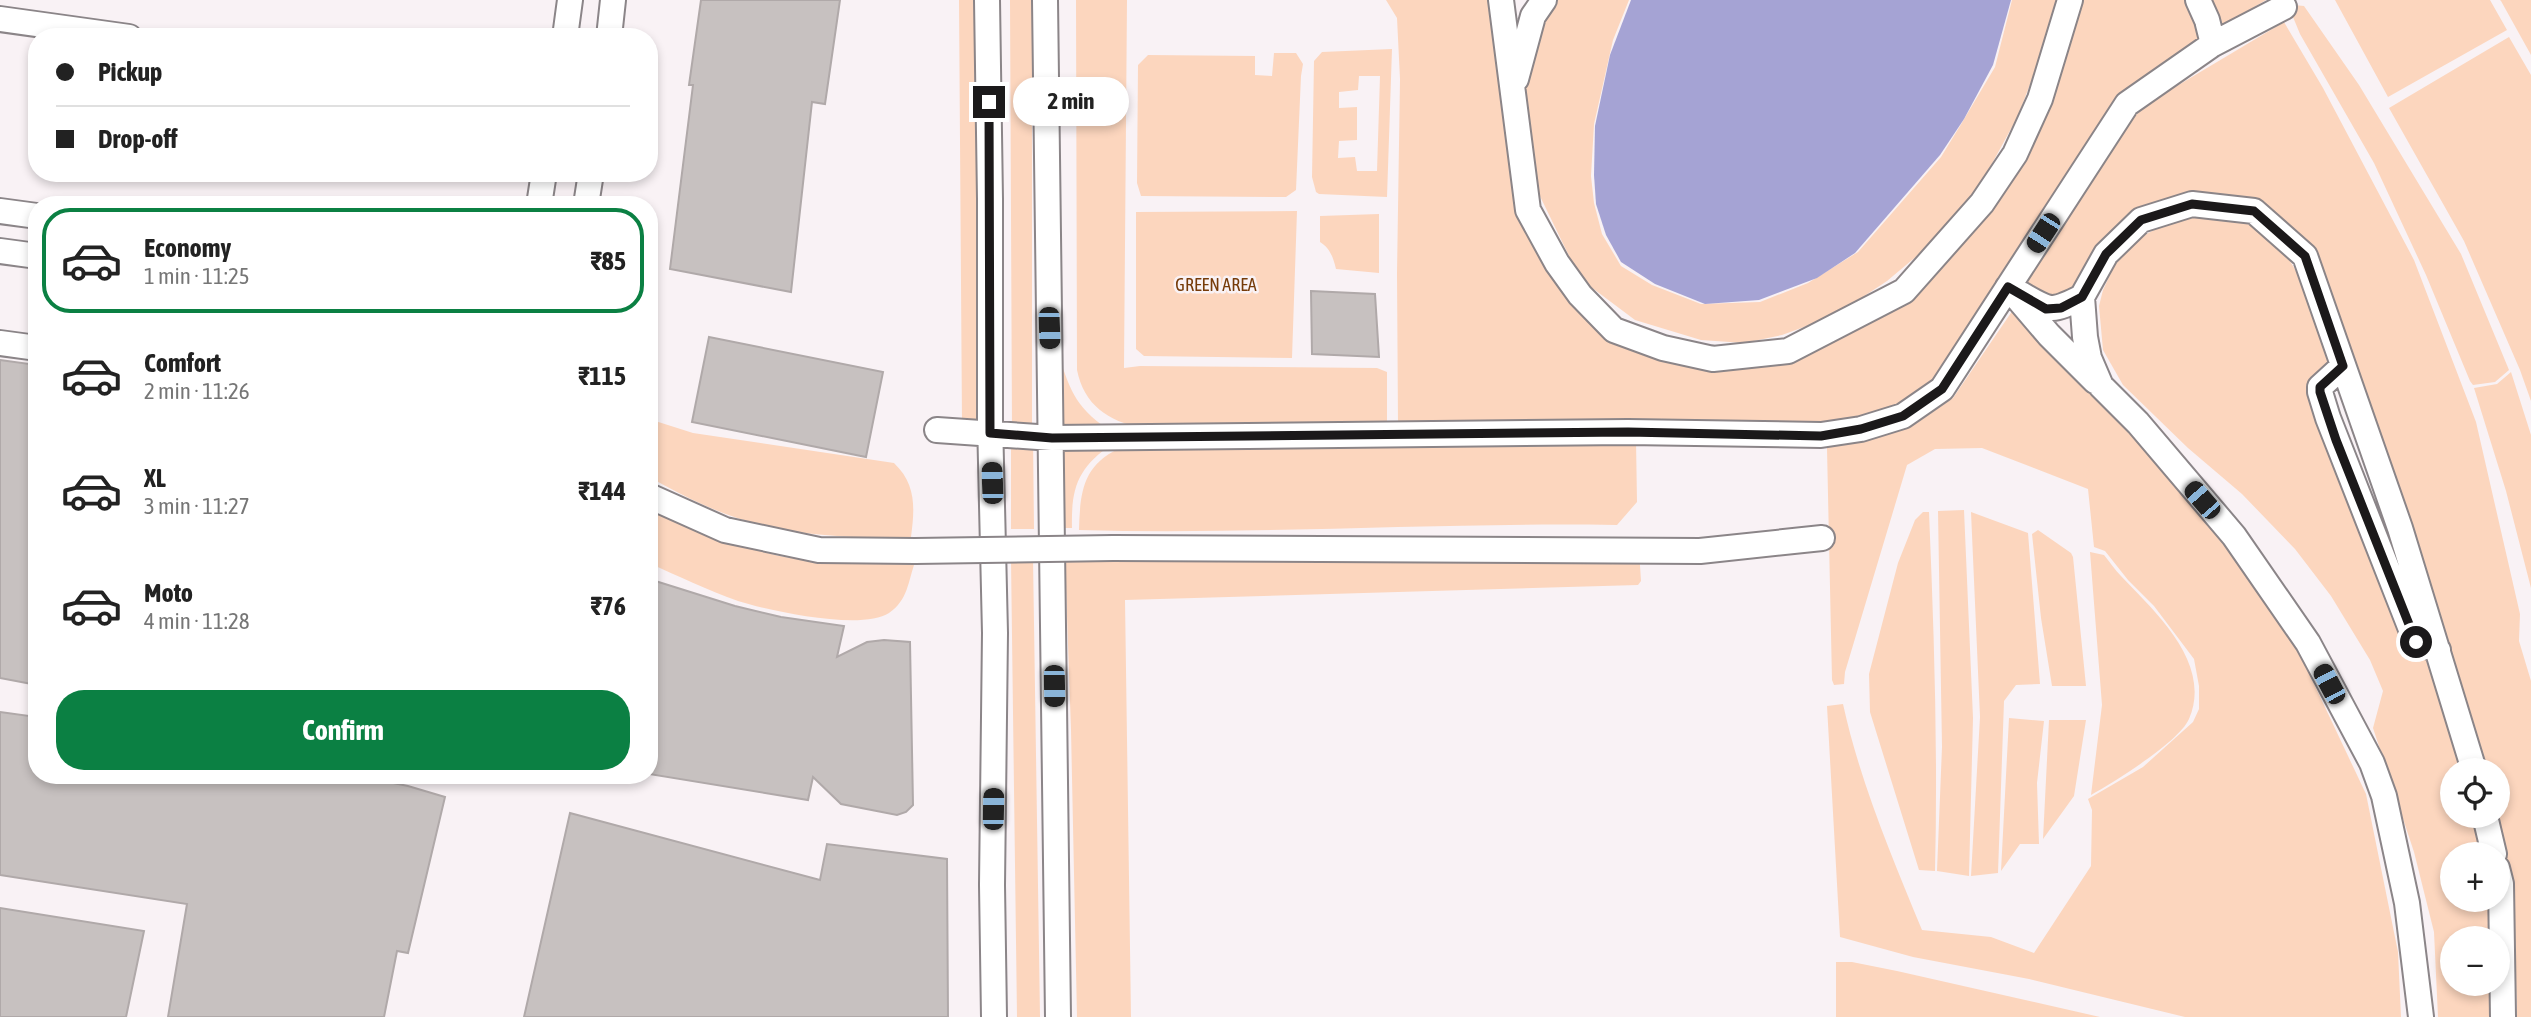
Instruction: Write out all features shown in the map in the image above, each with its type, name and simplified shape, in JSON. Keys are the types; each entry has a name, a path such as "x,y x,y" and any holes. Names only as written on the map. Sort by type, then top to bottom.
{"street":[{"path":"566,28 570,0"},
{"path":"610,28 614,0"},
{"path":"987,0 990,433 995,633 993,1017"},
{"path":"1045,0 1058,1017"},
{"path":"1502,0 1528,210 1557,263 1580,295 1614,330 1663,348 1713,359 1788,351 1904,291 1982,203 2015,154 2040,99 2069,6"},
{"path":"1513,93 1533,16 1544,0"},
{"path":"2198,0 2213,44"},
{"path":"937,430 1052,438 1628,432 1821,436 1861,429 1903,416 1942,389 2127,104 2213,44 2286,2"},
{"path":"0,19 65,28"},
{"path":"2008,287 2046,309 2061,308 2082,297 2106,254 2141,220 2192,204 2254,211 2305,256 2400,528 2470,758"},
{"path":"0,211 28,215"},
{"path":"0,251 28,255"},
{"path":"2008,287 2049,335 2138,423 2234,536 2308,643 2372,762 2384,796 2414,943 2421,1017"},
{"path":"2082,297 2089,358 2101,386"},
{"path":"0,343 28,347"},
{"path":"658,500 725,530 819,550 1113,548 1700,551 1822,538"},
{"path":"2501,912 2503,1017"}],"green space":[{"path":"959,0 984,0 988,430 962,423"},
{"path":"1010,0 1032,0 1032,431 1012,430"},
{"path":"1076,0 1127,0 1124,368 1377,368 1387,372 1387,425 1142,428 1108,416 1085,393 1077,370"},
{"path":"1386,0 1493,0 1523,210 1537,255 1566,297 1589,319 1640,352 1670,363 1730,369 1755,367 1796,356 1972,227 2079,0 2190,0 2205,35 2116,99 1940,374 1918,395 1902,405 1866,417 1801,424 1398,424 1400,79 1397,18"},
{"path":"1552,0 1629,0 1613,40 1594,124 1591,176 1594,203 1602,234 1621,266 1652,285 1701,304 1760,302 1808,283 1858,252 1941,157 1960,126 1995,67 2012,0 2062,0 2018,116 1977,191 1918,255 1887,281 1834,316 1782,335 1744,343 1701,340 1635,320 1591,287 1571,260 1537,190 1525,87 1539,29"},
{"path":"2209,0 2266,0 2223,26"},
{"path":"2335,0 2490,0 2507,30 2388,97"},
{"path":"2531,0 2531,55 2501,1"},
{"path":"2294,5 2304,6 2359,85 2461,254 2509,370 2495,382 2473,385 2470,381 2426,275 2374,163 2300,34 2293,17"},
{"path":"2284,22 2323,88 2414,260 2476,422 2520,614 2519,641 2531,681 2531,1017 2517,1017 2509,912 2510,842 2501,842 2500,832 2500,828 2510,828 2510,758 2483,758 2435,598 2308,246 2301,236 2281,219 2174,199 2070,293 2050,304 2025,284 2132,118 2155,99"},
{"path":"2509,37 2531,75 2531,401 2464,241 2389,108"},
{"path":"1392,49 1387,197 1316,192 1312,177 1314,61 1322,52","holes":["1359,76 1380,76 1377,171 1357,171 1355,157 1338,158 1339,141 1357,140 1357,107 1339,108 1339,92 1358,90"]},
{"path":"1274,53 1296,53 1303,64 1296,190 1286,197 1141,196 1137,183 1138,65 1148,55 1255,56 1255,75 1272,76"},
{"name":"GREEN AREA","path":"1297,211 1292,358 1144,356 1136,349 1136,212"},
{"path":"1379,214 1379,273 1336,269 1331,253 1320,242 1320,216"},
{"path":"2224,217 2250,225 2268,236 2294,267 2311,305 2329,365 2316,383 2434,656 2462,758 2440,758 2440,828 2479,828 2482,842 2440,842 2440,912 2491,912 2492,926 2440,926 2440,996 2494,996 2494,1017 2438,1017 2434,932 2414,852 2373,728 2383,691 2370,660 2331,596 2295,549 2242,494 2188,448 2123,385 2103,350 2099,306 2114,266 2126,250 2141,237 2163,225 2189,218"},
{"path":"2017,304 2228,546 2297,648 2366,794 2398,952 2401,1017 2185,1017 2029,979 1913,957 1840,937 1827,706 1843,704 1868,791 1922,930 1991,937 2034,953 2091,866 2092,810 2088,799 2143,767 2193,722 2199,709 2199,686 2194,659 2154,606 2128,580 2105,551 2094,547 2088,489 1982,448 1935,449 1907,465 1845,672 1844,684 1834,685 1827,448 1834,442 1911,427 1953,398"},
{"path":"1056,347 1077,399 1102,425 1058,436"},
{"path":"2511,372 2531,435 2531,588 2506,491 2474,388 2497,384"},
{"path":"658,422 693,433 894,463 910,488 913,516 911,537 833,536 781,529 731,516 658,482"},
{"path":"1011,436 1033,438 1034,529 1011,529"},
{"path":"1636,440 1637,502 1617,525 1213,531 1079,530 1080,505 1085,483 1097,464 1118,449"},
{"path":"1058,441 1112,444 1091,461 1079,480 1073,501 1072,528 1055,528"},
{"path":"658,509 727,539 775,555 826,562 915,562 906,590 895,608 876,618 858,620 815,618 771,610 726,597 658,567"},
{"path":"1964,510 1973,718 1969,876 1937,871 1942,747 1938,511"},
{"path":"1923,512 1929,512 1936,736 1935,871 1919,870 1870,712 1869,674 1898,563 1915,520"},
{"path":"1971,512 2028,533 2040,684 2016,685 2004,701 1998,873 1971,876 1980,717"},
{"path":"2038,530 2073,557 2086,686 2052,686 2032,534"},
{"path":"1639,550 1641,581 1638,585 1125,600 1131,1017 1077,1017 1065,559"},
{"path":"2090,552 2104,555 2177,640 2193,678 2194,698 2189,719 2173,739 2145,761 2091,795 2102,705"},
{"path":"1033,558 1040,1017 1017,1017 1011,560"},
{"path":"2009,718 2044,721 2037,783 2039,844 2020,844 2001,871"},
{"path":"2049,720 2086,720 2074,796 2043,839"},
{"path":"1836,962 1852,962 1897,971 2100,1017 1836,1017"}],"water":[{"path":"1631,0 2011,0 1993,65 1964,119 1940,155 1855,253 1817,278 1759,300 1705,304 1655,284 1621,262 1606,235 1596,204 1595,126 1610,55"}],"building":[{"path":"701,0 840,0 825,104 812,102 791,292 670,269 693,85 689,85"},
{"path":"1311,291 1375,294 1379,357 1312,354"},
{"path":"709,337 883,372 866,457 692,422"},
{"path":"0,360 28,364 28,683 0,678"},
{"path":"658,582 781,617 844,626 837,657 867,642 910,642 913,805 906,812 897,815 841,804 813,777 808,800 658,775"},
{"path":"0,712 28,716 28,784 398,784 445,797 408,953 397,951 384,1017 168,1017 187,904 0,875"},
{"path":"570,813 820,880 827,844 947,859 948,1017 524,1017"},
{"path":"0,908 144,931 126,1017 0,1017"}],"route":[{"path":"989,102 990,433 1052,438 1628,432 1821,436 1861,429 1903,416 1942,389 2008,287 2046,309 2061,308 2082,297 2106,254 2141,220 2192,204 2254,211 2305,256 2343,366 2320,387 2320,392 2336,440 2416,642"}]}
